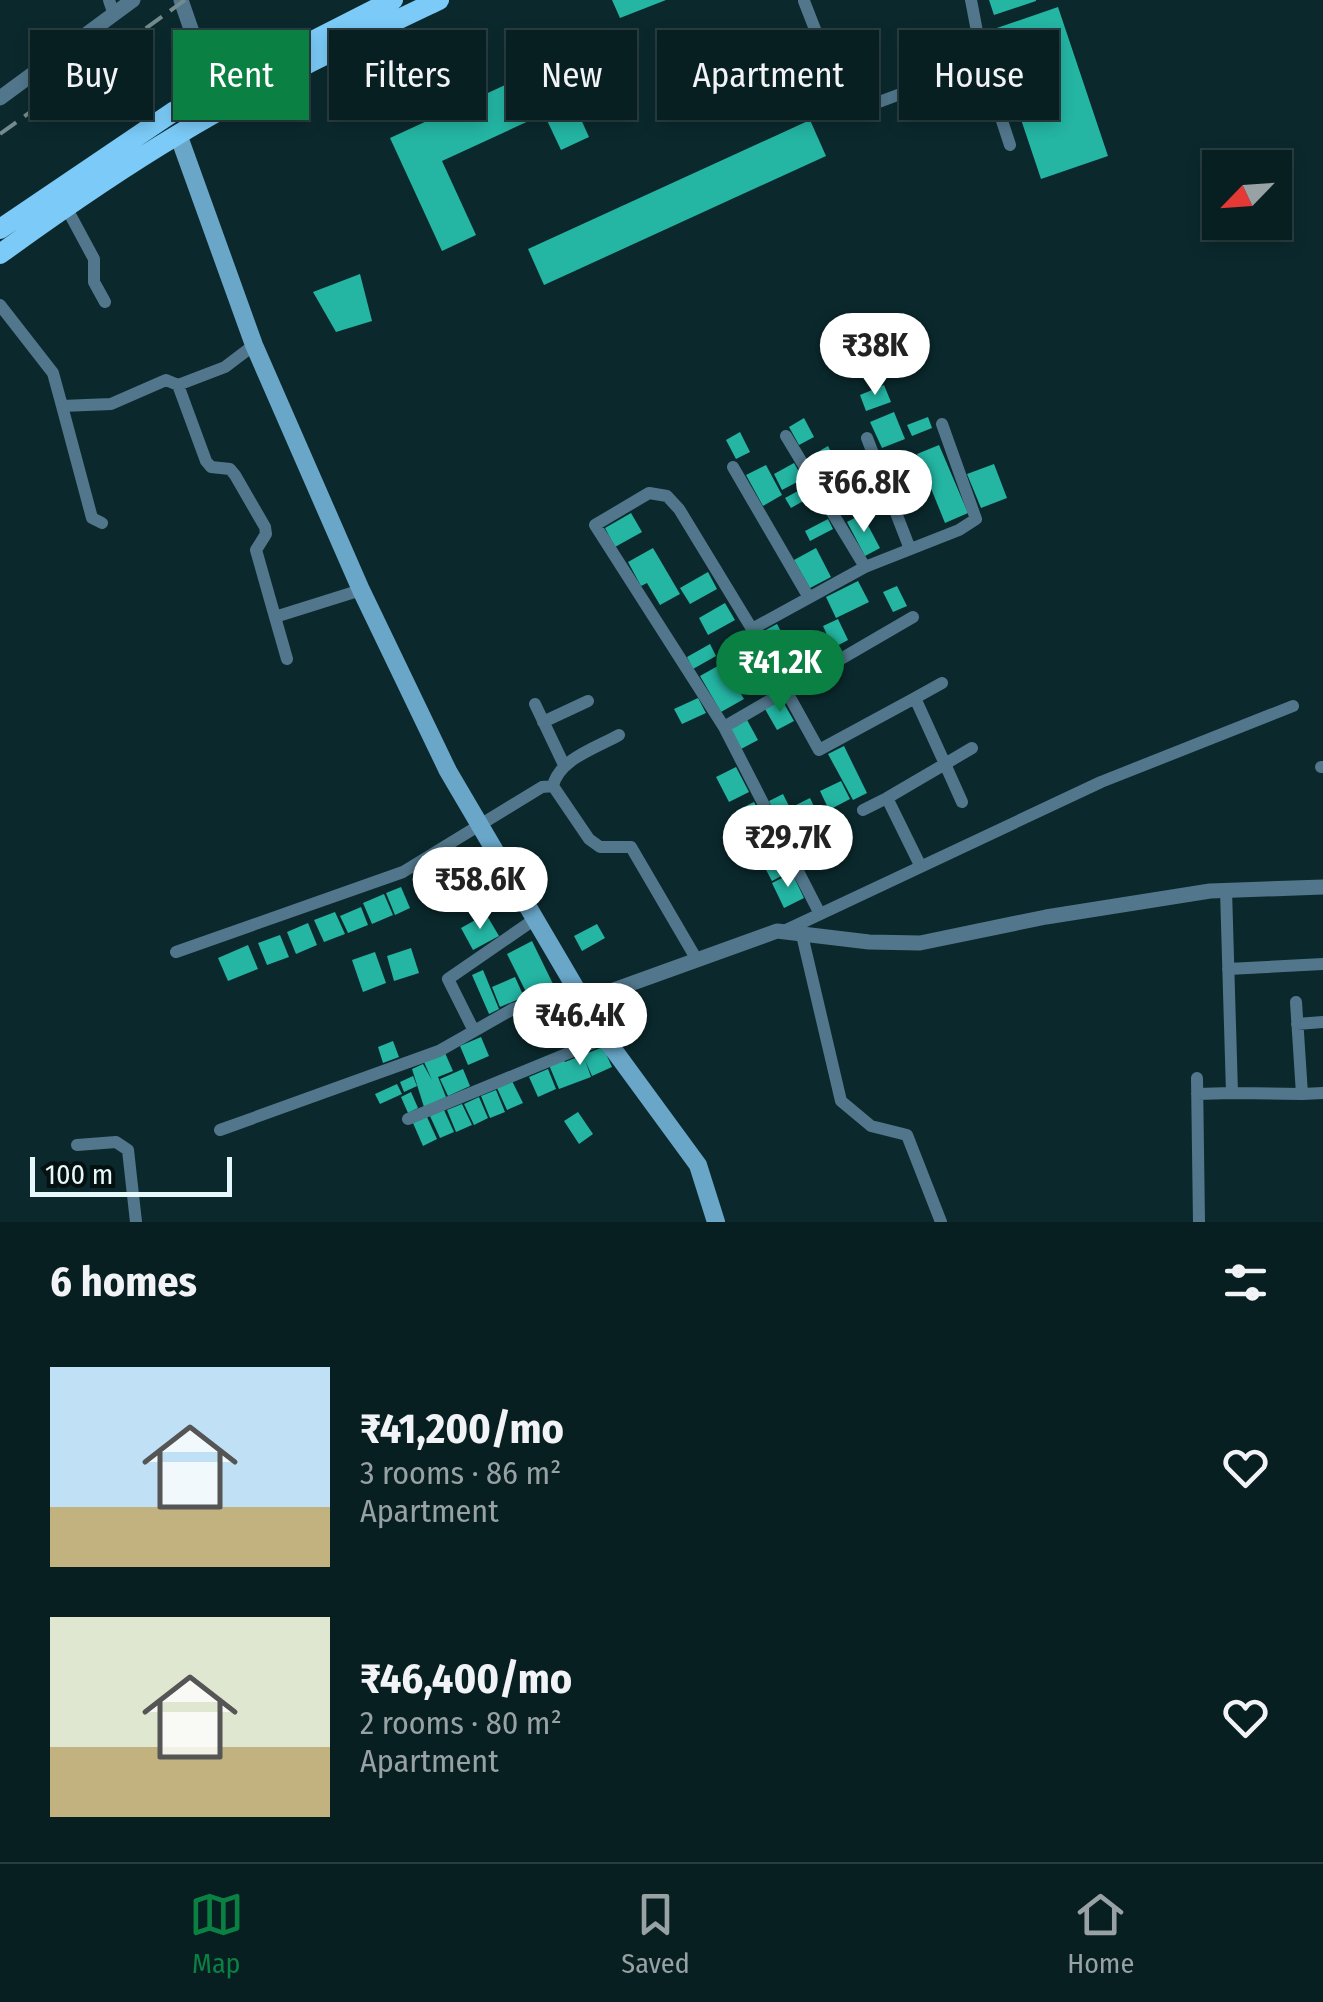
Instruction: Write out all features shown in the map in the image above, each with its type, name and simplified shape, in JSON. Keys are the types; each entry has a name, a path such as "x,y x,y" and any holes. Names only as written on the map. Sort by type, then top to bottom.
{"main road":[{"path":"309,42 393,0"},
{"path":"0,254 178,134 337,48 439,0"},
{"path":"0,228 173,113"},
{"path":"178,134 254,346 361,590 448,771 605,1038 698,1165 716,1222"}],"street":[{"path":"0,98 112,8 133,0"},
{"path":"181,0 191,30"},
{"path":"805,0 818,37 840,50 866,100 879,102 899,95"},
{"path":"971,0 977,30"},
{"path":"1001,120 1010,146"},
{"path":"66,207 94,259 94,282 105,302"},
{"path":"0,305 53,373 92,518 102,524"},
{"path":"62,406 111,404 166,380 178,385 226,367 254,346"},
{"path":"178,385 206,461 211,467 230,469 236,475 264,527 266,534 256,550 287,659"},
{"path":"752,628 864,567 976,520 942,424"},
{"path":"786,436 864,567"},
{"path":"867,438 910,549"},
{"path":"733,467 808,596"},
{"path":"820,914 724,727 595,525 649,494 667,496 679,509 752,628 819,750 942,683"},
{"path":"275,617 361,590"},
{"path":"724,727 913,618"},
{"path":"916,698 962,802"},
{"path":"543,722 588,702"},
{"path":"535,704 564,765"},
{"path":"220,1130 439,1051 513,1009 544,998 582,998 782,932 1101,782 1293,706"},
{"path":"618,735 564,765 553,786 589,839 600,848 631,847 697,960"},
{"path":"863,810 972,748"},
{"path":"176,952 403,872 542,788 553,786"},
{"path":"887,798 920,865"},
{"path":"782,932 869,942 920,943 1046,917 1226,890 1323,886"},
{"path":"1226,890 1232,1093"},
{"path":"474,1031 448,979 535,919"},
{"path":"802,935 841,1101 870,1126 907,1135 941,1222"},
{"path":"1228,968 1323,964"},
{"path":"1296,1002 1302,1094"},
{"path":"1297,1024 1323,1022"},
{"path":"408,1119 605,1038"},
{"path":"1197,1078 1200,1222"},
{"path":"1198,1094 1323,1092"},
{"path":"77,1145 116,1142 128,1150 136,1222"}],"building":[{"path":"612,0 666,0 620,18"},
{"path":"989,0 1036,0 1036,1 994,15"},
{"path":"1058,7 1108,156 1041,179 1021,120 1059,120 1059,30 991,30"},
{"path":"506,85 506,120 531,120 442,161 476,235 442,251 390,138 429,120 486,120 486,94"},
{"path":"547,120 581,120 589,137 561,150"},
{"path":"810,120 826,156 544,285 528,249"},
{"path":"360,274 372,321 336,332 313,292"},
{"path":"884,385 891,402 866,411 860,395"},
{"path":"894,412 905,439 882,448 870,422"},
{"path":"928,417 932,428 912,436 907,425"},
{"path":"804,418 814,437 799,445 789,427"},
{"path":"740,432 750,452 736,459 726,440"},
{"path":"939,445 968,513 945,523 917,454"},
{"path":"828,446 845,479 826,489 809,457"},
{"path":"794,463 803,479 782,490 774,474"},
{"path":"994,464 1007,498 981,508 967,474"},
{"path":"766,465 782,495 763,506 746,475"},
{"path":"875,477 883,496 860,505 853,486"},
{"path":"807,486 812,496 791,508 785,498"},
{"path":"631,513 642,532 615,547 605,528"},
{"path":"862,514 880,548 865,556 847,522"},
{"path":"828,519 833,529 810,541 805,531"},
{"path":"653,548 680,594 660,605 647,583 641,586 628,562"},
{"path":"816,548 831,577 810,588 794,560"},
{"path":"708,572 717,589 690,604 680,588"},
{"path":"858,581 869,602 836,618 826,597"},
{"path":"897,586 907,606 893,612 883,592"},
{"path":"725,603 735,620 708,635 699,618"},
{"path":"838,619 848,640 833,648 823,626"},
{"path":"777,624 788,645 805,635 817,657 785,675 762,632"},
{"path":"710,644 716,656 693,669 687,657"},
{"path":"754,651 773,684 759,692 749,674 736,682 727,666"},
{"path":"723,663 744,699 721,712 700,676"},
{"path":"698,698 706,713 682,724 674,709"},
{"path":"782,700 794,721 777,730 765,709"},
{"path":"746,718 758,740 741,749 729,727"},
{"path":"844,746 867,793 853,800 828,754"},
{"path":"736,767 749,792 729,802 716,777"},
{"path":"841,781 850,799 829,810 820,791"},
{"path":"783,794 790,808 810,798 820,819 801,828 795,816 780,824 769,801"},
{"path":"754,802 783,856 765,865 736,811"},
{"path":"784,858 791,871 772,881 765,868"},
{"path":"792,873 804,898 784,908 772,883"},
{"path":"401,887 410,908 395,915 386,893"},
{"path":"384,894 393,915 372,924 363,903"},
{"path":"361,907 368,925 348,933 340,916"},
{"path":"335,912 345,934 324,942 314,920"},
{"path":"486,914 499,936 473,950 461,928"},
{"path":"308,923 317,945 296,954 287,932"},
{"path":"597,924 605,938 582,951 574,936"},
{"path":"280,935 289,957 267,965 258,943"},
{"path":"532,941 553,984 528,996 507,954"},
{"path":"248,945 258,969 228,981 218,958"},
{"path":"411,948 419,973 394,981 387,956"},
{"path":"375,952 386,983 363,992 352,960"},
{"path":"483,970 499,1009 489,1014 472,975"},
{"path":"515,977 524,997 500,1007 492,987"},
{"path":"576,1006 590,1037 568,1047 554,1016"},
{"path":"481,1037 489,1056 468,1065 460,1046"},
{"path":"393,1041 399,1057 383,1063 378,1047"},
{"path":"603,1047 612,1067 592,1076 585,1060 591,1077 559,1089 549,1065"},
{"path":"445,1053 453,1071 438,1077 446,1097 424,1107 412,1069 423,1064 432,1080 424,1062"},
{"path":"463,1069 470,1086 448,1096 440,1079"},
{"path":"548,1069 556,1089 538,1097 529,1077"},
{"path":"413,1076 417,1086 404,1092 400,1082"},
{"path":"512,1081 523,1103 507,1110 497,1088"},
{"path":"397,1084 402,1094 380,1104 375,1094"},
{"path":"496,1090 505,1112 490,1118 481,1096"},
{"path":"411,1092 418,1108 408,1113 401,1097"},
{"path":"479,1097 488,1118 474,1125 464,1104"},
{"path":"462,1104 472,1125 456,1132 447,1110"},
{"path":"444,1110 454,1132 440,1138 430,1116"},
{"path":"578,1112 593,1134 579,1144 564,1121"},
{"path":"427,1117 437,1139 423,1146 413,1123"}],"railway":[{"path":"0,134 185,0"}]}
